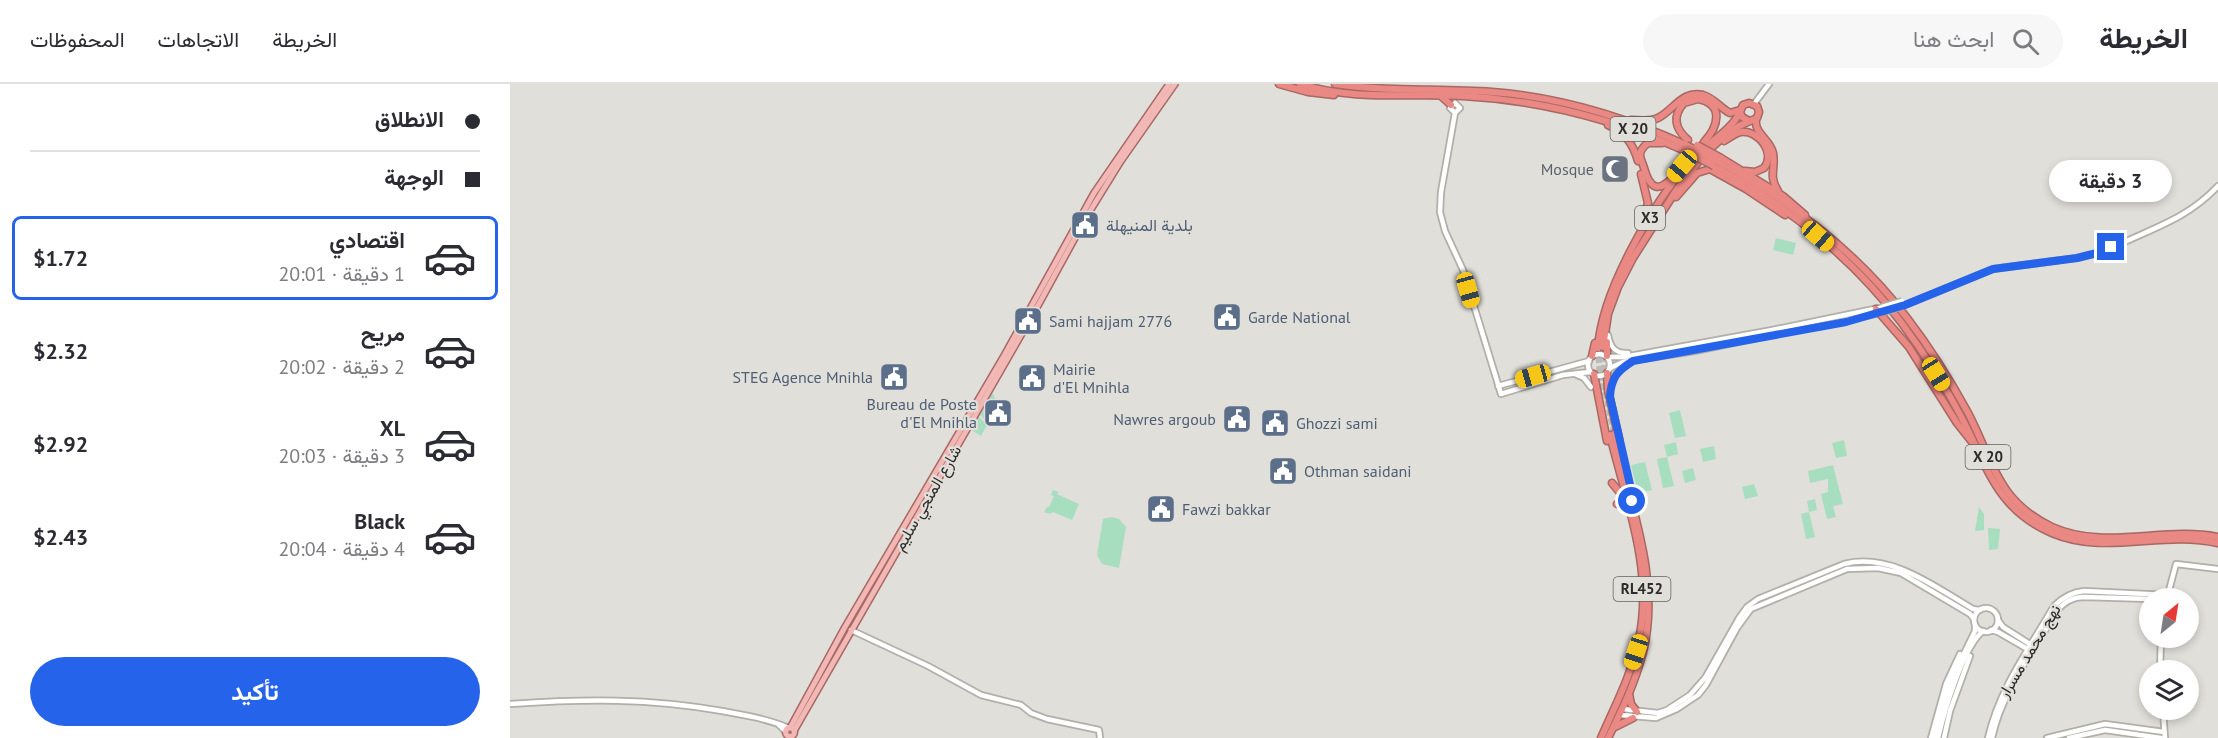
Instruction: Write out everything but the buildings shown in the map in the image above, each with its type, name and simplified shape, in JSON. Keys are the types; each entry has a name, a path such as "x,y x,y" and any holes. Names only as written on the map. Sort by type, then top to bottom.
{"highway":[{"name":"X 20","path":"1279,84 1323,95 1471,96 1524,102 1622,120 1686,145 1746,177 1808,220 1868,274 1907,318 1949,379 1997,477 2010,496 2024,510 2054,527 2084,536 2121,539 2183,533 2218,537"},
{"name":"X 20","path":"1300,84 1361,96"},
{"name":"X 20","path":"1335,84 1356,87 1507,93 1541,98 1686,145"},
{"name":"X 20","path":"1341,84 1356,87"},
{"path":"1622,120 1656,119 1682,98 1693,94 1710,98 1730,113 1735,113 1746,104 1754,104 1759,112 1752,120"},
{"path":"1438,96 1451,105"},
{"path":"1686,145 1676,122 1678,111 1688,100 1702,100 1713,108 1716,125 1693,158 1663,186 1651,185 1647,180 1640,156 1644,146 1656,142 1686,145 1697,145 1718,162 1745,171 1783,196 1800,209 1808,220"},
{"path":"1740,110 1744,119 1752,120"},
{"name":"X3","path":"1740,110 1732,124 1693,158 1665,196 1633,255 1611,304 1601,347 1600,331 1607,303 1624,265 1633,255 1684,180 1710,149 1728,133 1752,120"},
{"path":"1580,111 1625,135 1635,151 1648,203 1645,219 1619,293 1608,335 1607,357"},
{"path":"1752,120 1772,150 1773,181 1783,196"},
{"path":"1710,149 1736,133 1744,132 1754,135 1767,149 1768,161 1760,171 1745,171"},
{"name":"X 20","path":"1718,162 1786,211 1866,280 1901,322 1945,388 1992,480 2006,499 2027,519 2053,533 2082,542 2110,544 2178,538 2218,543"},
{"path":"1663,210 1697,172 1710,169 1770,205 1828,250 1843,258"},
{"path":"1590,358 1605,298 1614,277 1624,265"},
{"path":"1880,310 1909,348 1957,423 1976,446"},
{"path":"1608,370 1610,397 1632,501"},
{"path":"1592,373 1621,494 1640,559"},
{"name":"RL452","path":"1601,738 1619,711 1629,694 1643,652 1648,611 1645,558 1632,501 1612,435 1640,559 1641,629 1631,666 1620,694 1619,711 1608,738"},
{"path":"1612,483 1621,494"},
{"path":"1617,504 1625,506"},
{"path":"1613,729 1635,715 1629,694"}],"main road":[{"name":"شارع المنجي سليم","path":"789,733 840,636 1005,354 1094,193 1169,84"},
{"name":"شارع المنجي سليم","path":"789,733 851,630 1095,202 1175,84"}],"street":[{"path":"1754,104 1769,84"},
{"path":"1451,105 1459,106 1459,112 1455,113 1441,192 1440,212 1445,231 1462,270 1501,394 1573,373 1592,373 1602,376 1608,370 1633,361 1695,351 1880,310 1906,303 1993,269 2077,258 2105,251 2107,247 2112,248 2159,227 2194,208 2218,186"},
{"path":"1498,386 1598,354 1607,357 1637,354 1880,310"},
{"path":"1608,335 1616,351 1637,354"},
{"path":"1607,357 1608,370"},
{"path":"1590,358 1592,373"},
{"path":"1610,397 1614,375 1633,361"},
{"path":"1573,373 1584,378 1591,387"},
{"path":"1635,715 1663,712 1694,692 1705,678 1736,622 1753,602 1844,564 1856,562 1897,567 1973,609 1988,608 1993,611 2003,627 2032,648"},
{"path":"2170,588 2176,565 2218,569"},
{"path":"1619,711 1662,717 1677,710 1701,692 1737,628 1754,607 1847,569 1878,568 1901,573 1970,614 1983,631"},
{"name":"نهج محمد مسرار","path":"1990,738 1994,719 2054,606 2062,598 2084,591 2139,595"},
{"name":"نهج محمد مسرار","path":"2032,648 2057,611 2068,600 2084,597 2139,599"},
{"path":"1944,738 1980,610"},
{"path":"1991,630 1998,620"},
{"path":"851,630 928,666 981,695 1021,705 1047,719 1099,730 1100,738"},
{"path":"1934,738 1948,689 1973,641 1983,631 1998,632 2032,648"},
{"path":"510,704 585,699 669,703 737,713 777,723 789,733"},
{"path":"2163,720 2163,736"},
{"path":"2048,738 2104,724 2163,736"},
{"path":"2069,738 2105,730 2163,736"}],"green space":[{"path":"1776,238 1796,243 1793,255 1773,250"},
{"path":"990,392 999,406 988,423 978,413"},
{"path":"1680,410 1686,436 1675,438 1669,413"},
{"path":"977,415 987,425 981,436 970,429"},
{"path":"1844,440 1847,456 1836,458 1832,443"},
{"path":"1676,442 1678,454 1667,457 1664,445"},
{"path":"1714,446 1716,459 1703,462 1700,449"},
{"path":"1667,457 1674,486 1663,488 1657,459"},
{"path":"1645,462 1652,490 1638,493 1631,465"},
{"path":"1833,465 1843,504 1833,506 1836,517 1827,519 1821,494 1828,492 1828,479 1810,483 1808,471"},
{"path":"1693,468 1696,480 1685,483 1682,471"},
{"path":"1754,484 1758,496 1745,499 1742,487"},
{"path":"1053,490 1079,504 1072,520 1053,512 1050,514 1044,512 1054,496 1051,495"},
{"path":"1815,499 1817,510 1809,512 1807,501"},
{"path":"1979,507 1984,514 1984,530 1975,531"},
{"path":"1809,512 1815,537 1806,539 1801,514"},
{"path":"1112,517 1119,519 1126,527 1119,568 1102,564 1097,555 1103,519"},
{"path":"1988,528 2000,529 1998,549 1989,550"}],"tunnel":[{"path":"1603,347 1605,390 1614,434"},
{"path":"1598,348 1601,395"}],"place":[{"name":"Mosque","path":"1615,169"},
{"name":"بلدية المنيهلة","path":"1085,225"},
{"name":"Garde National","path":"1227,317"},
{"name":"Sami hajjam 2776","path":"1028,321"},
{"name":"STEG Agence Mnihla","path":"894,377"},
{"name":"Mairie d'El Mnihla","path":"1032,378"},
{"name":"Bureau de Poste d'El Mnihla","path":"998,413"},
{"name":"Nawres argoub","path":"1237,419"},
{"name":"Ghozzi sami","path":"1275,423"},
{"name":"Othman saidani","path":"1283,471"},
{"name":"Fawzi bakkar","path":"1161,509"}],"route":[{"path":"1632,501 1610,397 1614,375 1633,361 1846,322 1905,305 1993,269 2077,258 2105,251 2110,254 2111,247"}]}
